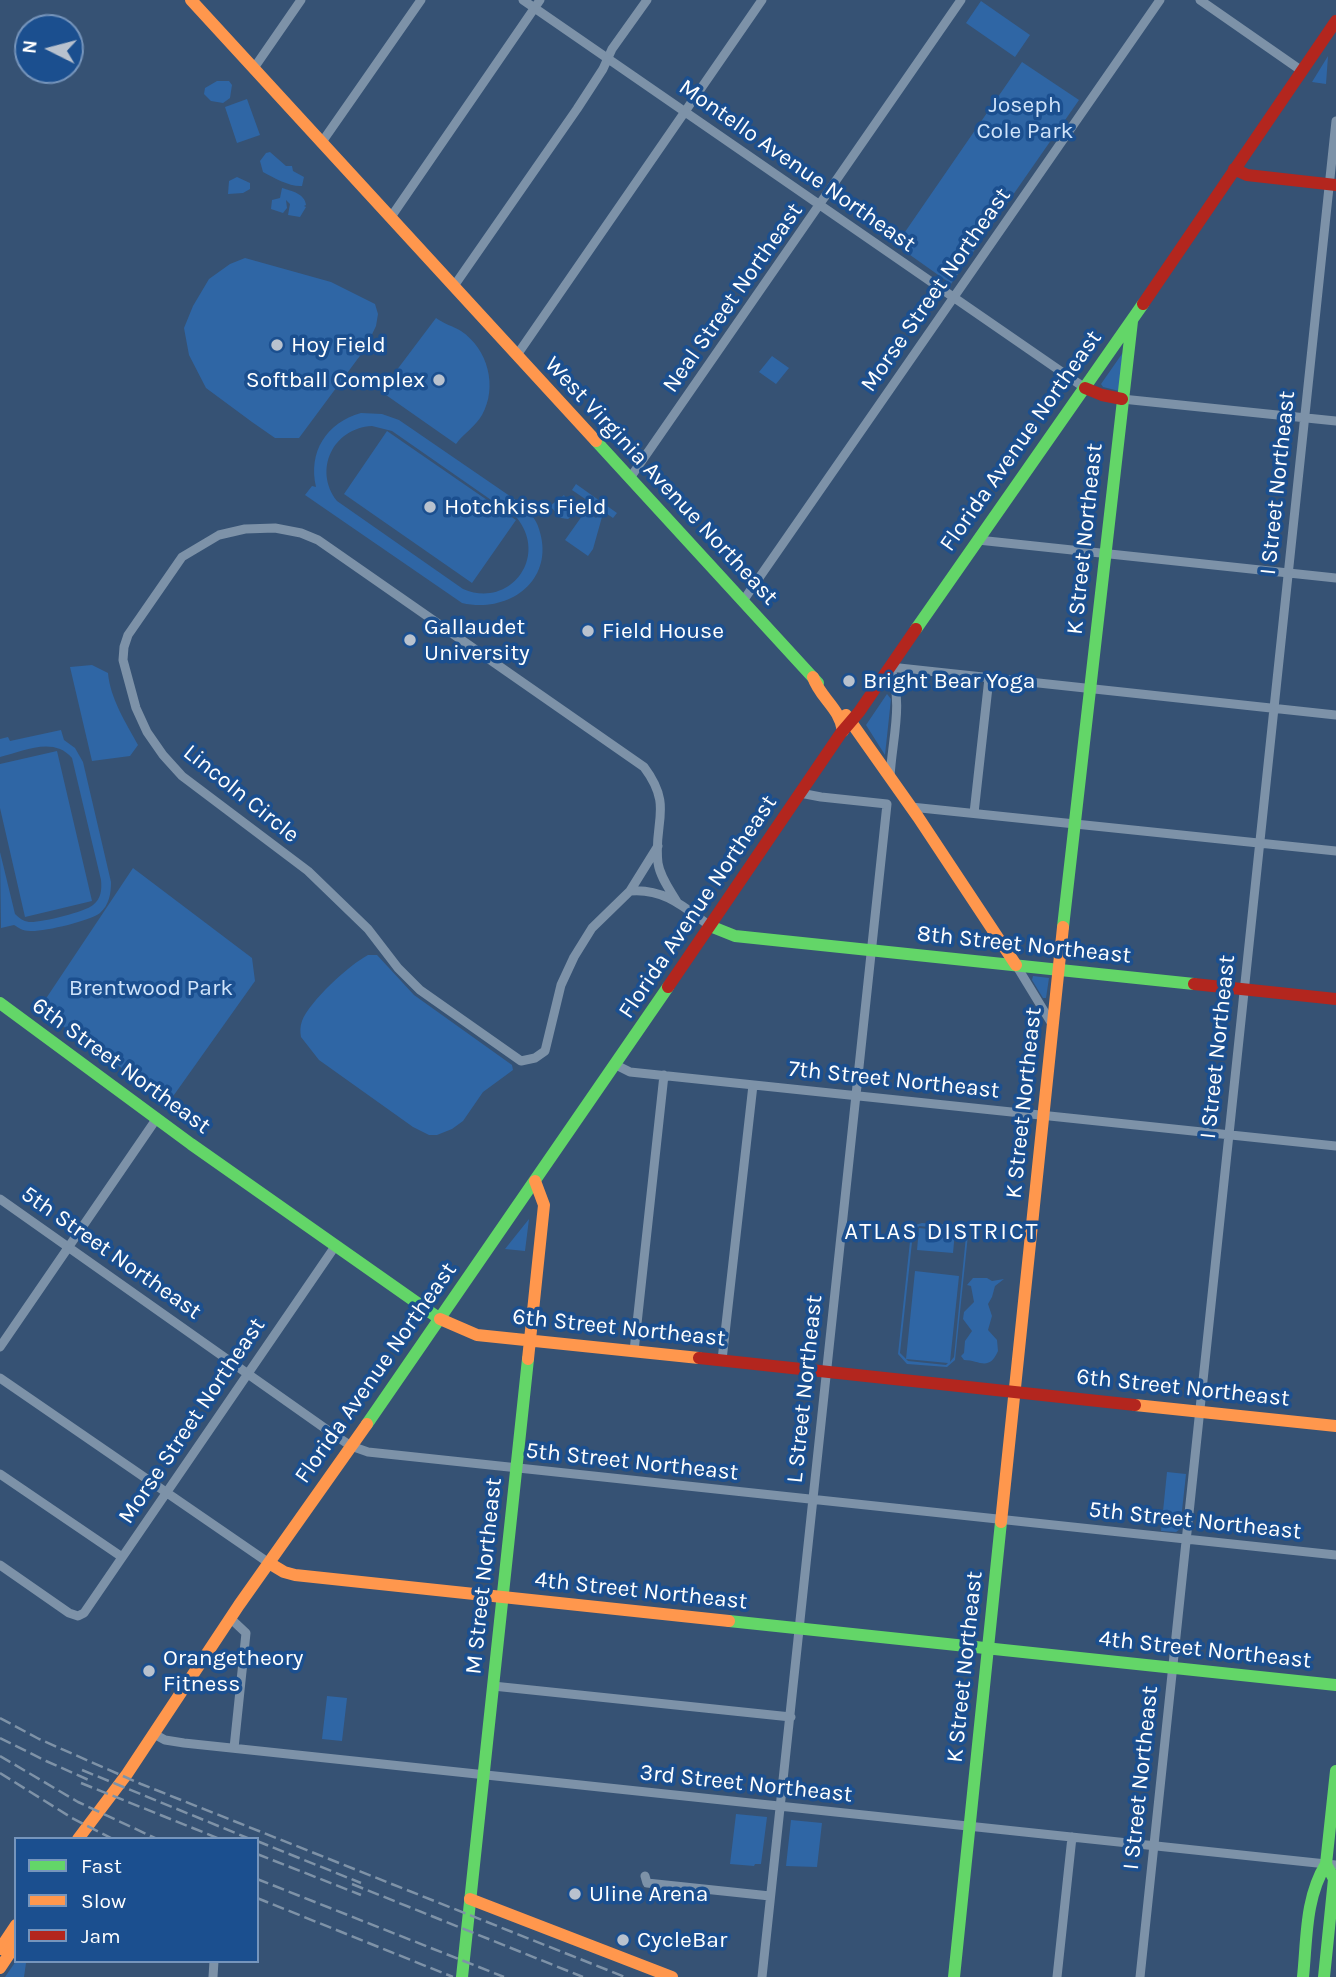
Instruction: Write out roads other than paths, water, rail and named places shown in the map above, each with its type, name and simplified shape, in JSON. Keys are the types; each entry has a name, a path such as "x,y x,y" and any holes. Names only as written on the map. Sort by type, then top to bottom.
{"main road":[{"name":"West Virginia Avenue Northeast","path":"191,0 813,677 847,727 890,777 1016,965"},
{"name":"Florida Avenue Northeast","path":"81,1837 154,1734 229,1618 616,1065 800,793 1086,388 1336,21"},
{"path":"1234,169 1247,175 1333,185"},
{"name":"K Street Northeast","path":"954,1977 1074,824 1132,317"},
{"path":"1086,388 1122,399"},
{"name":"8th Street Northeast","path":"710,926 735,936 1336,999"},
{"name":"6th Street Northeast","path":"0,1003 157,1118 440,1318 471,1333 1336,1426"},
{"name":"M Street Northeast","path":"462,1977 544,1205 535,1181"},
{"name":"4th Street Northeast","path":"269,1563 292,1575 1336,1685"},
{"path":"1325,1976 1334,1879 1331,1865 1336,1771"},
{"path":"1303,1975 1316,1881 1331,1865"},
{"path":"470,1899 672,1977"},
{"path":"0,1949 14,1928"},
{"path":"0,1968 14,1947"}],"street":[{"path":"254,68 301,0"},
{"path":"322,142 421,0"},
{"name":"Montello Avenue Northeast","path":"523,0 1086,388"},
{"path":"391,217 540,0"},
{"path":"454,286 577,109 612,49 647,0"},
{"path":"517,355 762,0"},
{"name":"Neal Street Northeast","path":"630,478 961,0"},
{"name":"Morse Street Northeast","path":"743,601 1160,0"},
{"path":"1200,0 1302,71"},
{"name":"I Street Northeast","path":"1140,1977 1288,573 1333,185 1336,121"},
{"path":"1122,399 1336,421"},
{"name":"Lincoln Circle","path":"658,846 630,891 592,928 574,957 561,985 545,1051 535,1058 522,1061 419,990 368,929 308,871 182,776 147,732 130,691 123,660 128,635 182,557 219,535 245,528 275,528 301,533 318,540 644,767 655,782 661,797 658,864 663,880 677,902"},
{"path":"978,540 1336,578"},
{"path":"890,667 1336,715"},
{"path":"890,667 894,676 898,708 890,777"},
{"path":"974,813 989,678"},
{"name":"L Street Northeast","path":"762,1977 887,804 800,793"},
{"path":"911,807 1336,851"},
{"name":"Lincoln Circle","path":"630,891 658,892 710,926"},
{"name":"West Virginia Avenue Northeast","path":"1016,965 1053,1026"},
{"name":"7th Street Northeast","path":"616,1065 630,1072 1336,1146"},
{"path":"634,1351 664,1075"},
{"path":"722,1360 752,1085"},
{"path":"0,1347 157,1118"},
{"name":"5th Street Northeast","path":"0,1199 351,1446 368,1452 1336,1555"},
{"name":"Morse Street Northeast","path":"0,1565 69,1613 78,1616 86,1611 336,1245"},
{"name":"4th Street Northeast","path":"0,1377 269,1563"},
{"path":"0,1474 122,1557"},
{"path":"229,1618 246,1633 234,1748"},
{"path":"493,1686 791,1717"},
{"name":"3rd Street Northeast","path":"154,1734 165,1740 483,1776 1331,1865"},
{"path":"1058,1977 1072,1837"},
{"path":"645,1876 647,1883 770,1896"}],"railway":[{"path":"0,1718 39,1739 141,1784 625,1977"},
{"path":"0,1738 91,1781"},
{"path":"0,1756 78,1802 153,1837"},
{"path":"82,1770 245,1837"},
{"path":"0,1773 72,1818 109,1837"},
{"path":"81,1783 215,1837"},
{"path":"259,1842 361,1883"},
{"path":"259,1855 361,1895"},
{"path":"259,1880 504,1977"},
{"path":"352,1884 583,1977"},
{"path":"259,1899 453,1977"}],"place":[{"name":"Hoy Field","path":"277,345"},
{"name":"Softball Complex","path":"439,380"},
{"name":"Hotchkiss Field","path":"430,507"},
{"name":"Field House","path":"588,631"},
{"name":"Gallaudet University","path":"410,640"},
{"name":"Bright Bear Yoga","path":"849,681"},
{"name":"Orangetheory Fitness","path":"149,1671"},
{"name":"Uline Arena","path":"575,1894"},
{"name":"CycleBar","path":"623,1940"}],"district":[{"name":"ATLAS DISTRICT","path":"942,1232"}],"park label":[{"name":"Joseph Cole Park","path":"1025,118"},
{"name":"Brentwood Park","path":"151,988"}]}
